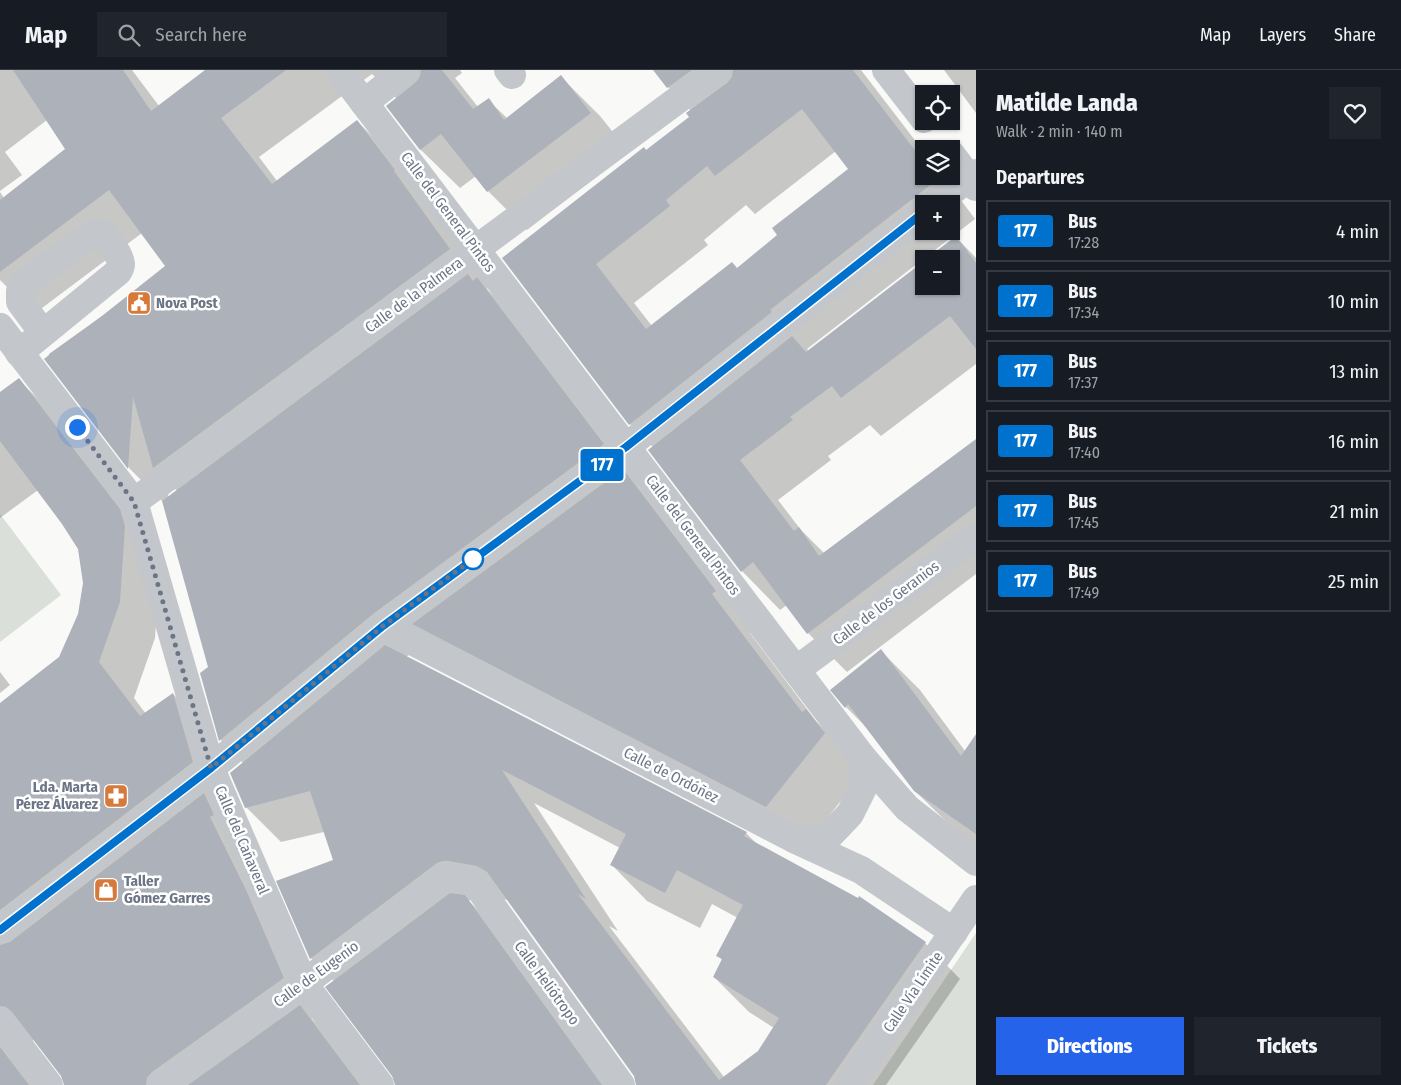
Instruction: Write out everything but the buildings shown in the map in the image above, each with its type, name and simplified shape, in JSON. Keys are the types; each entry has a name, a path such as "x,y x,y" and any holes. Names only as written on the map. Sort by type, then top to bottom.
{"street":[{"name":"Calle del General Pintos","path":"339,70 863,758 908,808 976,862"},
{"path":"364,103 406,70"},
{"name":"Calle de la Palmera","path":"134,502 718,70"},
{"path":"886,70 915,107"},
{"path":"933,130 940,140"},
{"path":"948,195 974,179 960,164"},
{"path":"0,930 211,768 383,626 626,447 915,219"},
{"name":"Calle del Cañaveral","path":"0,328 134,502 211,768 304,984 380,1085"},
{"path":"19,353 43,333"},
{"name":"Calle de los Geranios","path":"796,670 976,536"},
{"name":"Calle de Ordóñez","path":"383,626 796,840 861,870 954,932"},
{"path":"796,840 830,835 850,814 863,788 863,758"},
{"name":"Calle de Eugenio","path":"161,1085 304,984 446,876 474,881"},
{"name":"Calle Heliótropo","path":"474,881 620,1085"},
{"name":"Calle Vía Límite","path":"849,1085 976,899"},
{"path":"0,1021 49,1085"}],"shaded area":[{"path":"0,514 61,595 0,642"},
{"path":"976,933 976,1085 873,1085"}],"bus line":[{"name":"177","path":"0,930 211,768 383,626 626,447 915,219"}],"place":[{"name":"Nova Post","path":"139,303"},
{"name":"Lda. Marta Pérez Álvarez","path":"116,796"},
{"name":"Taller Gómez Garres","path":"106,890"}],"route":[{"path":"77,427 134,502 211,768 383,626 473,559"}]}
